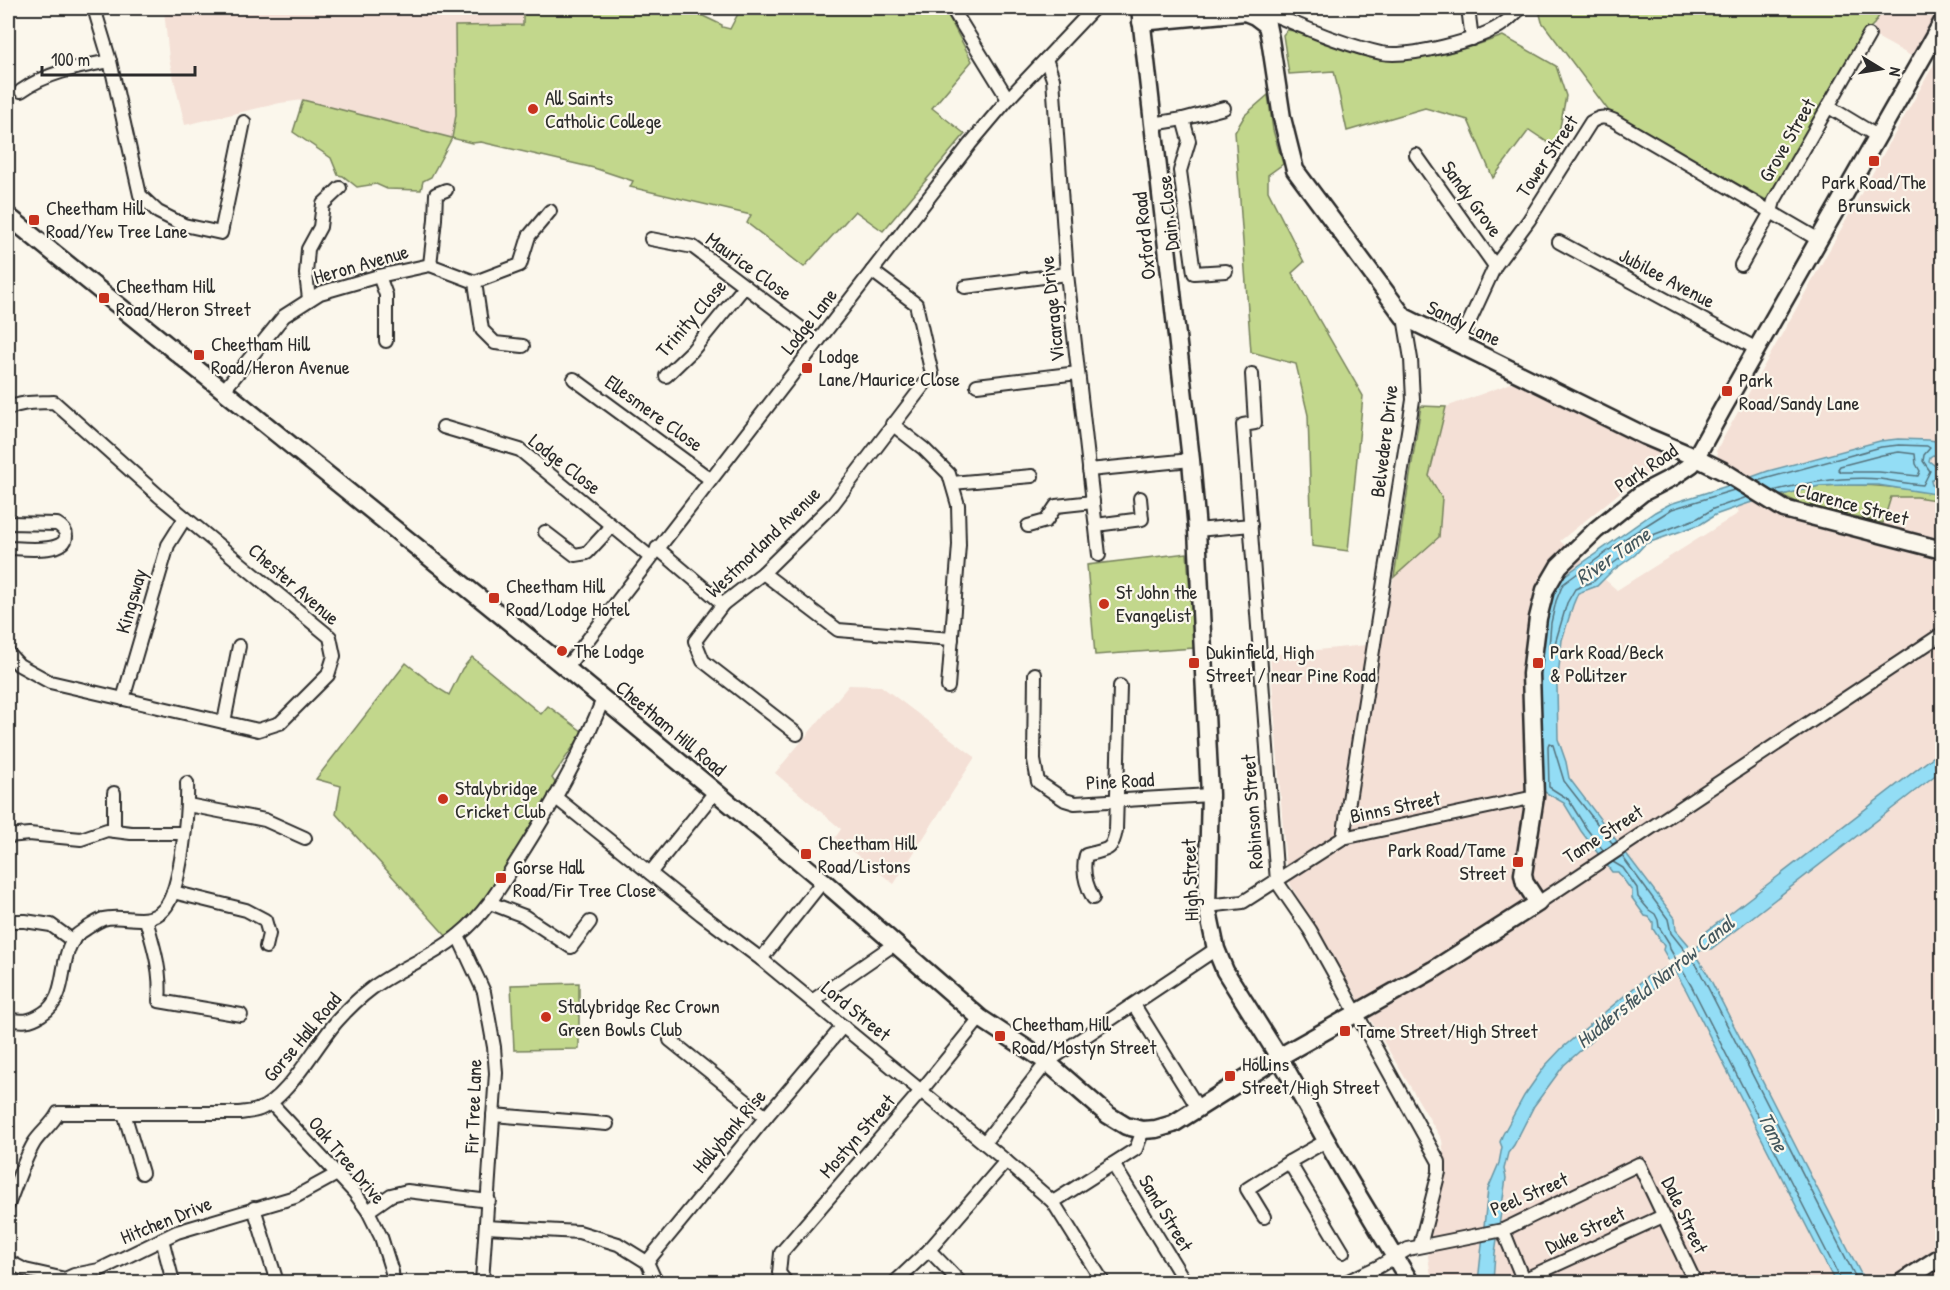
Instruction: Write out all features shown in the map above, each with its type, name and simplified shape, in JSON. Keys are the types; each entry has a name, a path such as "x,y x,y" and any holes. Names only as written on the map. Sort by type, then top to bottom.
{"main road":[{"path":"1141,15 1228,10 1255,16 1264,14"},
{"name":"Sandy Lane","path":"1264,14 1282,118 1295,170 1404,317 1645,436 1723,471"},
{"name":"Oxford Road","path":"1141,15 1191,460"},
{"name":"Park Road","path":"1538,903 1525,883 1523,874 1535,797 1531,674 1541,602 1550,580 1565,559 1625,506 1642,493 1686,469 1696,458 1942,23"},
{"name":"Cheetham Hill Road","path":"8,216 566,668 823,881 981,1018 1047,1062 1108,1115 1126,1126 1143,1130"},
{"name":"High Street","path":"1191,460 1197,530 1210,795 1207,906 1216,949 1225,971 1279,1057 1410,1282"},
{"name":"Clarence Street","path":"1723,471 1784,509 1942,550"},
{"name":"Tame Street","path":"1143,1130 1173,1124 1279,1057 1357,1015 1432,970 1538,903"},
{"path":"1902,1282 1942,1256"}],"street":[{"path":"94,8 110,61 140,195 158,212 184,225 221,232 244,122"},
{"path":"955,8 1008,99"},
{"name":"Lodge Lane","path":"566,668 970,144 1008,99 1094,8"},
{"path":"1468,8 1472,39"},
{"path":"1264,14 1383,53 1427,51 1472,39 1503,24 1521,8"},
{"name":"Grove Street","path":"1741,265 1774,201 1869,35"},
{"name":"Vicarage Drive","path":"1046,59 1053,79 1067,274 1099,555"},
{"path":"21,91 32,83 53,74 110,61"},
{"path":"1829,107 1877,136"},
{"path":"1153,124 1224,108"},
{"name":"Tower Street","path":"1459,344 1496,266 1591,122 1599,118 1613,120 1819,240"},
{"name":"Dain Close","path":"1183,119 1189,141 1180,171 1194,273 1226,271"},
{"name":"Sandy Grove","path":"1416,155 1496,266"},
{"path":"309,299 306,274 308,249 320,227 323,204 340,188"},
{"path":"430,265 436,194 446,190"},
{"path":"523,346 495,343 482,330 475,282 520,265 529,236 550,211"},
{"name":"Maurice Close","path":"651,239 693,247 818,341"},
{"name":"Jubilee Avenue","path":"1559,242 1757,349"},
{"name":"Heron Avenue","path":"224,390 284,316 320,293 379,276 430,265 475,282"},
{"name":"Westmorland Avenue","path":"796,734 703,661 695,641 723,604 763,573 833,504 932,374 916,304 872,271"},
{"path":"965,287 1067,274"},
{"path":"379,276 386,295 386,341"},
{"name":"Trinity Close","path":"666,376 692,351 745,286"},
{"name":"Belvedere Drive","path":"1343,838 1413,400 1411,359 1404,317"},
{"path":"977,385 1078,373"},
{"name":"Robinson Street","path":"1252,374 1255,423 1244,425 1277,882 1310,930 1439,1162 1439,1172 1420,1246"},
{"name":"Ellesmere Close","path":"574,379 710,479"},
{"name":"Chester Avenue","path":"8,409 27,403 54,402 185,518 330,637 334,656 328,675 280,723 258,730 50,682 19,665 8,653"},
{"path":"892,424 924,449 949,474 958,505 959,545 948,687"},
{"name":"Lodge Close","path":"443,427 520,450 612,526 723,604"},
{"path":"1089,470 1191,460"},
{"path":"952,483 1032,476"},
{"path":"1096,525 1142,519 1140,498"},
{"path":"1028,526 1046,521 1056,506 1093,501"},
{"name":"Kingsway","path":"123,699 168,545 185,518"},
{"path":"8,523 57,524 63,528 66,537 63,544 58,547 8,548"},
{"path":"1197,530 1251,525"},
{"path":"544,532 575,555 587,553 612,526"},
{"path":"763,573 838,630 952,639"},
{"name":"Tame Street","path":"1538,903 1942,634"},
{"path":"224,722 239,646"},
{"name":"Pine Road","path":"1035,674 1034,760 1038,782 1065,800 1075,803 1210,795"},
{"path":"1093,898 1086,886 1084,860 1086,855 1108,850 1113,844 1116,830 1120,686"},
{"name":"Gorse Hall Road","path":"8,1205 33,1146 58,1113 239,1113 258,1110 284,1092 320,1041 356,1002 372,989 430,955 474,923 490,903 573,766 603,699"},
{"path":"8,1019 32,1020 46,1011 58,996 67,951 77,935 105,919 146,920 165,908 173,892 184,833 188,805 187,783"},
{"path":"650,873 715,792"},
{"path":"114,793 114,831"},
{"name":"Lord Street","path":"555,797 761,959 1053,1202 1103,1282"},
{"name":"Binns Street","path":"1207,906 1243,902 1343,838 1535,797"},
{"path":"188,805 265,820 304,838"},
{"path":"8,836 29,834 81,839 107,830 184,833"},
{"path":"761,959 823,881"},
{"path":"173,892 246,910 265,920 269,934 266,947"},
{"path":"490,903 524,916 571,947 590,922"},
{"path":"146,920 161,984 155,1000 241,1015"},
{"path":"8,921 51,925 73,941"},
{"name":"Fir Tree Lane","path":"458,936 484,992 496,1073 482,1282"},
{"path":"812,1001 896,943"},
{"path":"984,1143 1047,1062 1216,949"},
{"path":"1134,1005 1198,1108"},
{"name":"Mostyn Street","path":"786,1282 778,1273 781,1253 981,1018"},
{"name":"Hollybank Rise","path":"647,1262 765,1117 843,1026"},
{"path":"670,1040 765,1117"},
{"name":"Oak Tree Drive","path":"271,1103 354,1192 368,1211 381,1237 393,1282"},
{"path":"124,1113 142,1173"},
{"path":"493,1115 607,1124"},
{"path":"1053,1202 1136,1149 1143,1130"},
{"path":"1264,1217 1247,1189 1326,1141"},
{"path":"895,1282 929,1250 1006,1161"},
{"path":"1289,1162 1343,1252"},
{"name":"Sand Street","path":"1113,1164 1185,1282"},
{"name":"Peel Street","path":"1346,1282 1408,1249 1503,1230 1639,1164"},
{"name":"Dale Street","path":"1639,1164 1695,1282"},
{"name":"Hitchen Drive","path":"8,1261 25,1270 65,1281 74,1275 99,1270 177,1232 295,1197 337,1174"},
{"path":"368,1211 391,1195 407,1191 489,1202"},
{"path":"254,1208 277,1282"},
{"name":"Duke Street","path":"1524,1281 1663,1216"},
{"path":"486,1227 579,1232 618,1244 647,1262 656,1282"},
{"path":"1503,1230 1524,1281"},
{"path":"162,1239 173,1282"},
{"path":"929,1250 960,1282"}],"shaded area":[{"name":"All Saints Catholic College","path":"182,8 690,8 722,27 730,29 630,187 633,181 594,168 481,142 472,143 303,100 280,103 185,125 169,59 164,10"},
{"path":"1884,8 1941,8 1913,57 1873,35 1874,24"},
{"path":"1942,50 1942,1282 1432,1282 1428,1257 1430,1231 1446,1174 1442,1140 1291,886 1286,868 1270,655 1366,645 1380,641 1394,577 1439,537 1442,498 1429,477 1446,407 1517,381 1675,457 1634,481 1560,541 1617,590 1739,513 1716,451"},
{"path":"849,685 881,686 975,757 894,884 835,838 841,829 775,773"}],"green space":[{"path":"523,8 690,8 722,27 730,29 741,8 944,8 972,61 932,108 965,134 883,231 855,211 804,267 747,223 751,215 630,187 633,181 594,168 481,142 472,143 452,138 456,115 455,26 523,25"},
{"path":"1543,8 1884,8 1866,32 1768,201 1611,114 1542,22 1540,14"},
{"path":"1287,30 1314,37 1357,54 1394,60 1450,53 1503,36 1556,66 1566,96 1556,148 1529,130 1493,178 1468,120 1425,108 1347,131 1334,71 1289,74 1283,35"},
{"path":"1268,95 1273,130 1283,164 1268,175 1268,191 1304,262 1292,273 1363,396 1348,551 1312,546 1308,415 1296,364 1251,352 1235,132 1245,115"},
{"path":"303,100 452,138 431,177 423,181 421,190 387,189 376,184 357,187 343,176 338,175 331,158 293,132"},
{"path":"1421,406 1446,407 1429,476 1442,498 1439,537 1394,577"},
{"path":"1819,486 1881,486 1942,495 1942,501 1916,497 1891,497 1883,523 1799,503 1781,495"},
{"path":"1187,553 1194,648 1095,655 1087,565"},
{"name":"Stalybridge Cricket Club","path":"472,657 541,714 548,706 583,732 552,778 556,784 491,891 468,919 447,937 336,814 341,786 316,779 406,663 449,695 462,669"},
{"name":"Stalybridge Rec Crown Green Bowls Club","path":"579,983 579,1049 514,1050 511,985"}],"water":[{"path":"1898,439 1942,442 1942,457 1933,455 1929,461 1934,465 1942,462 1942,472 1931,481 1932,485 1942,485 1942,495 1878,485 1819,486 1749,503 1715,515 1701,524 1645,544 1597,586 1578,593 1562,640 1557,686 1558,739 1569,778 1675,918 1676,930 1707,973 1865,1282 1835,1282 1686,990 1663,950 1664,946 1653,929 1653,922 1645,916 1632,898 1632,891 1618,872 1612,872 1581,831 1564,803 1543,791 1540,712 1541,659 1549,606 1557,581 1655,512 1670,504 1768,471 1880,441"},
{"path":"1942,750 1942,770 1711,949 1695,951 1707,931"},
{"name":"Huddersfield Narrow Canal","path":"1671,968 1672,972 1667,978 1564,1065 1534,1106 1508,1153 1504,1169 1506,1178 1493,1282 1478,1282 1488,1189 1499,1163 1502,1136 1524,1096 1545,1066 1562,1048 1647,977"}],"pier":[{"path":"1690,945 1696,953 1672,970 1667,962"}],"place":[{"name":"All Saints Catholic College","path":"533,109"},
{"name":"Park Road/The Brunswick","path":"1874,161"},
{"name":"Cheetham Hill Road/Yew Tree Lane","path":"34,220"},
{"name":"Cheetham Hill Road/Heron Street","path":"104,298"},
{"name":"Cheetham Hill Road/Heron Avenue","path":"199,355"},
{"name":"Lodge Lane/Maurice Close","path":"807,368"},
{"name":"Park Road/Sandy Lane","path":"1727,391"},
{"name":"Cheetham Hill Road/Lodge Hotel","path":"494,598"},
{"name":"St John the Evangelist","path":"1104,604"},
{"name":"The Lodge","path":"562,651"},
{"name":"Dukinfield, High Street / near Pine Road","path":"1194,663"},
{"name":"Park Road/Beck & Pollitzer","path":"1538,663"},
{"name":"Stalybridge Cricket Club","path":"443,799"},
{"name":"Cheetham Hill Road/Listons","path":"806,854"},
{"name":"Park Road/Tame Street","path":"1518,862"},
{"name":"Gorse Hall Road/Fir Tree Close","path":"501,878"},
{"name":"Stalybridge Rec Crown Green Bowls Club","path":"546,1017"},
{"name":"Tame Street/High Street","path":"1345,1031"},
{"name":"Cheetham Hill Road/Mostyn Street","path":"1000,1036"},
{"name":"Hollins Street/High Street","path":"1230,1076"}],"water label":[{"name":"River Tame","path":"1613,556"},
{"name":"Tame","path":"1773,1132"}]}
